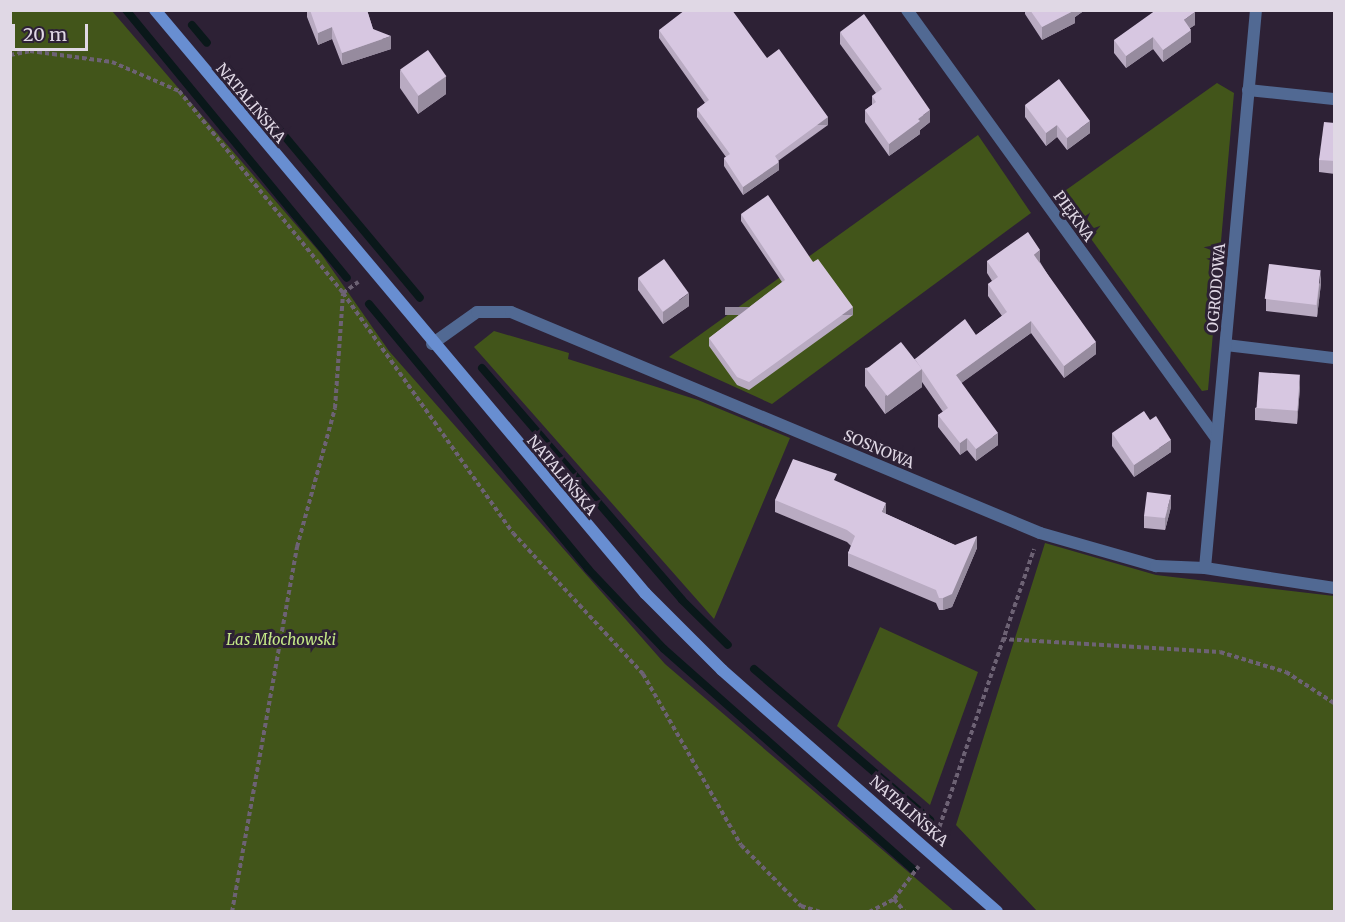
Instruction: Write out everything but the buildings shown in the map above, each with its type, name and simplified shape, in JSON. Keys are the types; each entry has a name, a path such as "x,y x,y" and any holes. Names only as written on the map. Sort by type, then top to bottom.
{"main road":[{"name":"NATALIŃSKA","path":"155,10 432,344 653,601 722,670 931,850 997,912"}],"street":[{"name":"PIĘKNA","path":"907,10 1216,438"},
{"name":"OGRODOWA","path":"1205,568 1256,10"},
{"path":"1248,90 1335,99"},
{"name":"SOSNOWA","path":"432,344 477,312 511,312 1040,533 1156,567 1205,568 1335,588"},
{"path":"1226,345 1335,358"}],"path":[{"path":"10,55 30,51 112,62 179,91 343,292 513,533 643,674 741,845 801,906 821,912"},
{"path":"232,912 297,547 335,408 343,292"},
{"path":"869,912 894,899 931,850 1040,533"},
{"path":"1002,639 1221,652 1286,672 1335,703"},
{"path":"894,899 905,912"}],"green space":[{"name":"Las Młochowski","path":"10,11 112,11 322,255 389,351 665,664 954,911 11,911"},
{"path":"1217,83 1234,93 1208,390 1202,391 1059,195"},
{"path":"978,135 1031,213 772,404 669,357"},
{"path":"494,331 569,353 568,359 698,400 790,438 714,619 474,347"},
{"path":"1045,543 1156,575 1334,596 1334,911 1037,911 956,825"},
{"path":"880,627 978,672 930,805 837,726"}],"waterway":[{"path":"126,10 347,278"},
{"path":"192,25 207,43"},
{"path":"226,66 420,298"},
{"path":"369,304 588,569 664,649 913,869"},
{"path":"482,368 682,600 728,645"},
{"path":"754,669 930,820"}]}
